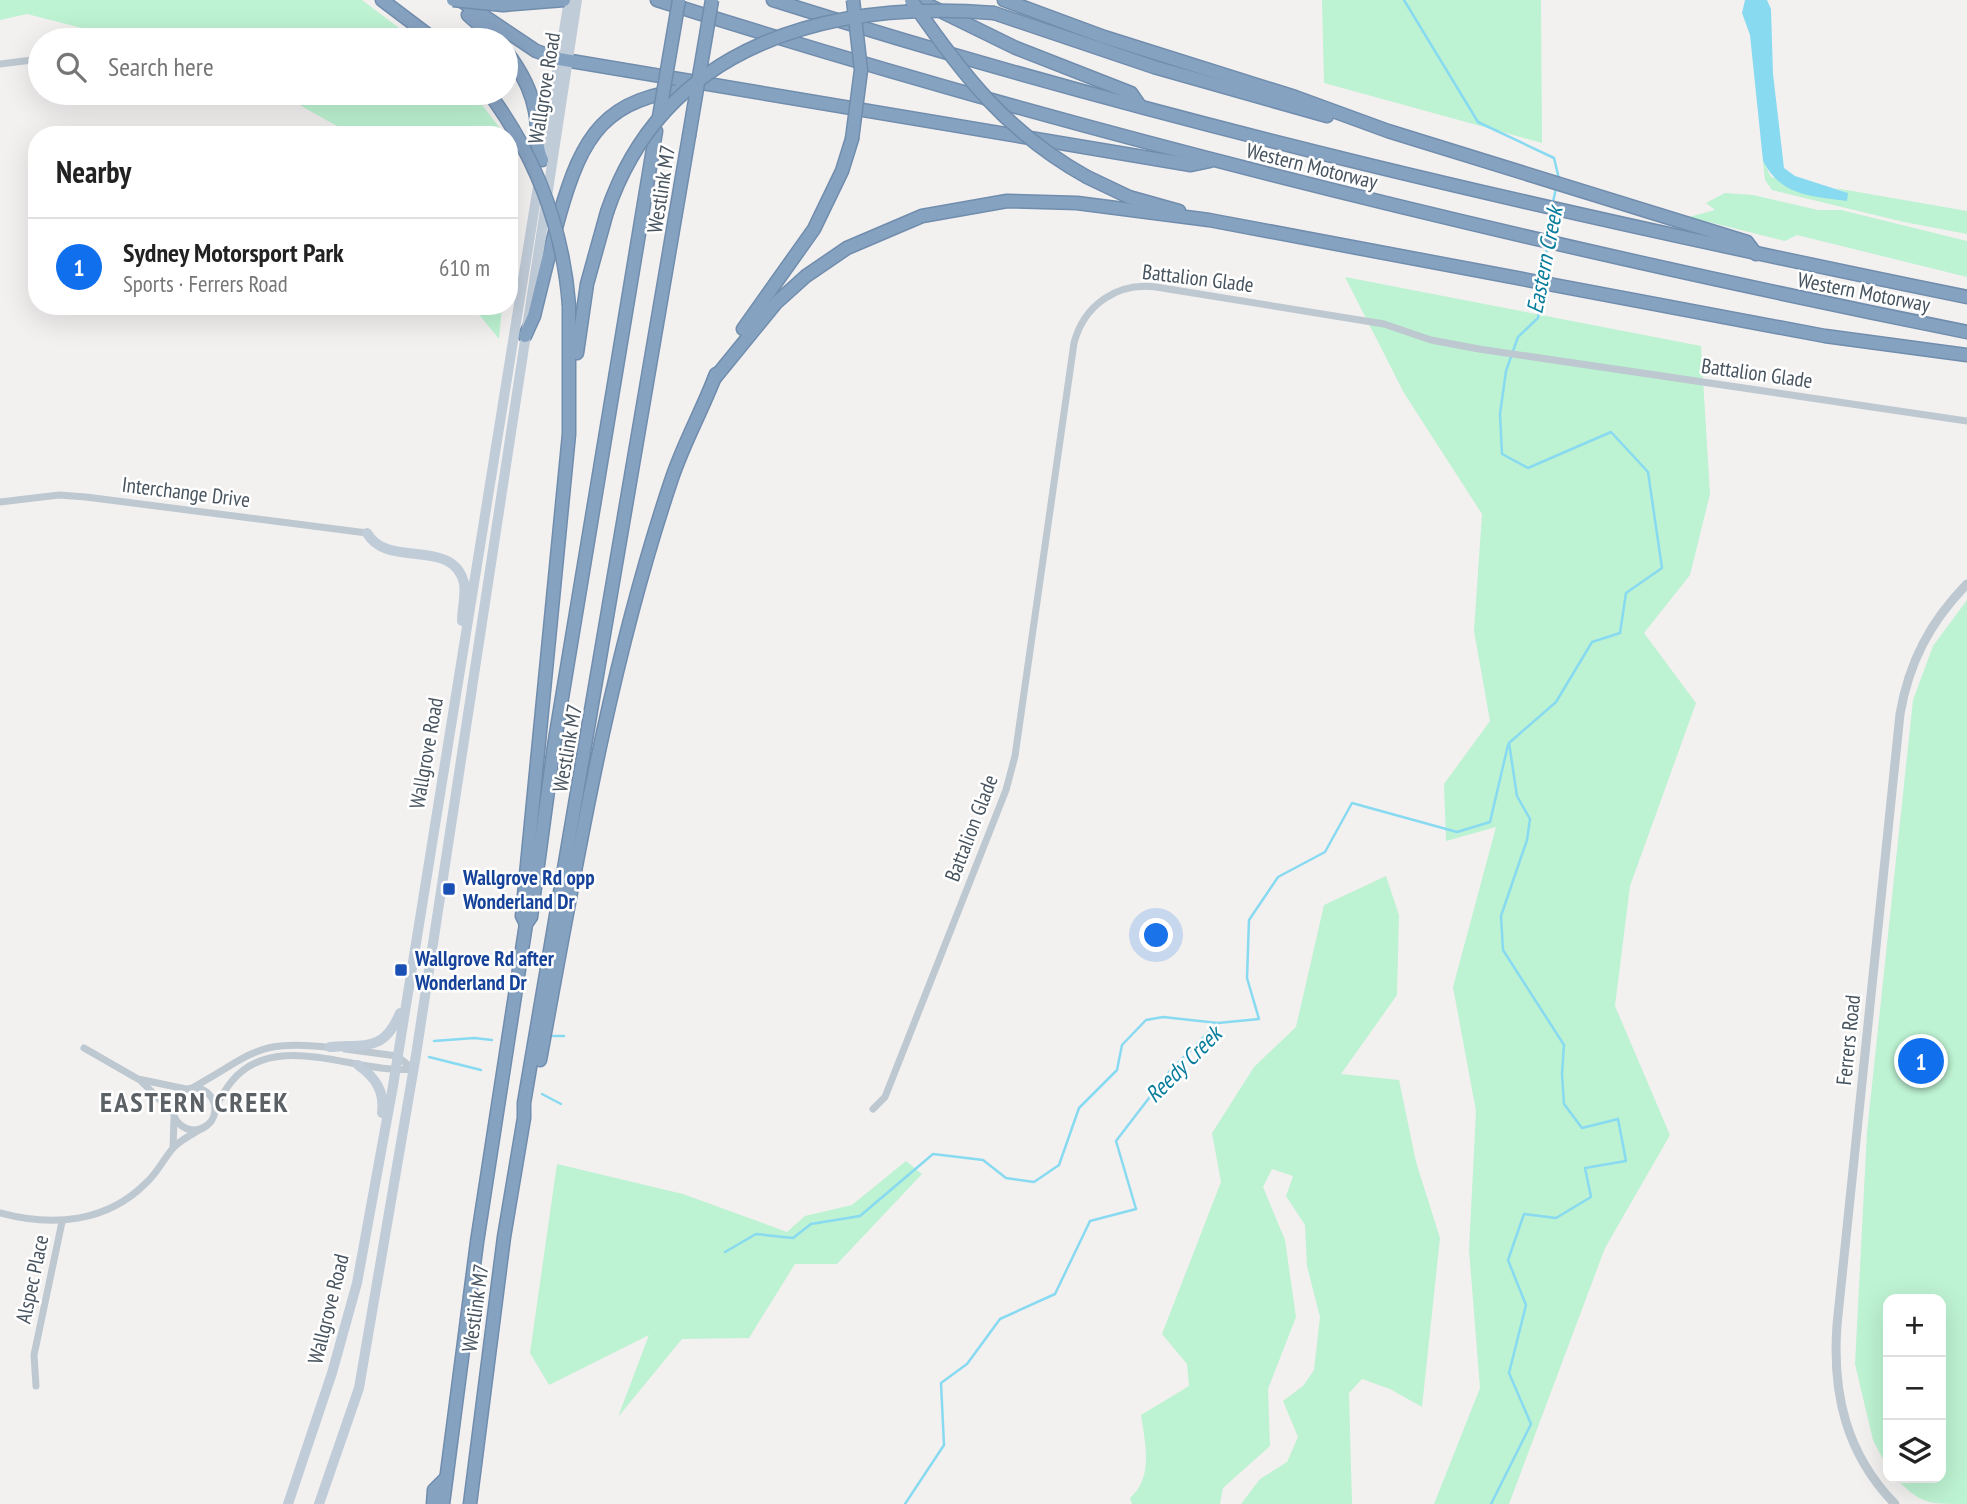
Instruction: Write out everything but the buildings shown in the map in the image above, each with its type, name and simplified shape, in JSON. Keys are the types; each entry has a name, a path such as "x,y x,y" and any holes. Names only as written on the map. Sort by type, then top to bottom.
{"highway":[{"path":"382,0 419,28"},
{"path":"451,0 521,5 571,1"},
{"path":"451,0 482,28"},
{"path":"460,0 502,28"},
{"name":"Western Motorway","path":"657,0 1006,105 1214,161 1516,237 1967,332"},
{"name":"Westlink M7","path":"443,1504 477,1242 526,924 531,917 554,747 679,0"},
{"name":"Westlink M7","path":"470,1504 504,1237 524,1118 524,1102 618,564 712,0"},
{"name":"Western Motorway","path":"773,0 883,35 1140,106 1524,203 1756,254 1967,296"},
{"path":"524,1118 532,1103 602,736 660,520 682,449 720,365 814,229 837,181 852,139 861,70 853,0"},
{"path":"911,0 956,65 992,107 1040,147 1087,177 1129,197 1209,220"},
{"path":"918,0 1016,48 1131,93 1140,106"},
{"path":"1004,0 1104,37 1295,97 1388,131 1610,202 1747,242 1756,254"},
{"path":"526,924 522,916 571,395 587,284 607,212 634,153 677,97 728,54 768,31 826,10 877,1 925,1 994,13 1206,83 1388,131"},
{"path":"518,39 536,51 564,60 1191,165 1214,161"},
{"path":"518,71 535,109 536,149 542,160"},
{"path":"525,336 534,316 571,174 586,142 607,120 632,104 661,93 709,84"},
{"path":"496,105 510,126"},
{"path":"518,138 545,191 560,242 569,304 571,395"},
{"path":"714,379 764,316 806,276 867,238 922,216 988,202 1028,200 1209,220 1825,336 1967,355"},
{"path":"433,1504 434,1490 446,1478"}],"main road":[{"name":"Wallgrove Road","path":"319,1504 359,1388 413,1069 525,336 571,1"},
{"name":"Wallgrove Road","path":"518,308 542,160 564,60"},
{"name":"Wallgrove Road","path":"288,1504 346,1329 376,1177 517,315"},
{"path":"367,533 382,548 442,558 458,571 464,584 458,678"},
{"path":"452,712 467,715"},
{"path":"330,1047 366,1046 382,1042 394,1028 407,997"},
{"path":"358,1065 372,1076 382,1094 376,1177"}],"street":[{"path":"0,64 28,60"},
{"name":"Battalion Glade","path":"873,1109 885,1097 898,1067 1006,790 1016,756 1074,343 1088,312 1116,291 1148,286 1384,324 1431,340 1479,349 1967,421"},
{"name":"Interchange Drive","path":"0,502 59,495 86,497 367,533"},
{"name":"Ferrers Road","path":"1895,1504 1871,1474 1848,1432 1837,1385 1837,1325 1900,714 1905,690 1922,642 1950,602 1967,584"},
{"path":"172,1149 175,1098 257,1049 278,1044 330,1047 397,1056 413,1069"},
{"path":"84,1048 138,1079 187,1129 206,1126"},
{"path":"0,1213 27,1220 62,1222 87,1217 126,1199 147,1183 172,1149 206,1126 232,1080 247,1068 265,1061 299,1056 395,1071 413,1069"},
{"path":"138,1079 205,1091 215,1108"},
{"name":"Alspec Place","path":"36,1386 34,1355 62,1222"}],"green space":[{"path":"0,0 362,0 399,28 82,28 27,14 0,20"},
{"path":"1322,0 1541,0 1542,143 1324,83"},
{"path":"299,105 482,105 498,126 337,126"},
{"path":"1763,161 1771,177 1848,193 1835,188 1967,211 1967,234 1904,222 1772,190 1765,180"},
{"path":"1725,193 1753,195 1818,210 1841,210 1967,241 1967,277 1797,235 1785,241 1689,217 1715,210 1706,203"},
{"path":"1345,277 1701,346 1710,494 1690,575 1644,633 1696,703 1630,886 1615,1006 1670,1135 1605,1248 1509,1504 1434,1504 1480,1388 1469,1250 1476,1111 1453,987 1496,827 1446,841 1444,784 1490,721 1474,631 1482,514 1404,393"},
{"path":"479,315 501,315 499,339"},
{"path":"1967,600 1967,1504 1925,1501 1901,1483 1946,1483 1946,1294 1883,1294 1883,1459 1873,1440 1855,1364 1867,1132 1913,700 1933,646"},
{"path":"1386,876 1399,915 1397,995 1341,1074 1399,1080 1416,1162 1440,1238 1422,1407 1390,1389 1362,1379 1349,1393 1352,1504 1241,1504 1260,1479 1287,1462 1298,1437 1283,1401 1303,1386 1314,1370 1320,1317 1307,1266 1305,1225 1286,1196 1293,1176 1272,1169 1263,1187 1285,1240 1296,1317 1268,1389 1270,1446 1223,1488 1220,1504 1132,1504 1130,1498 1138,1490 1145,1470 1146,1448 1141,1415 1189,1386 1187,1364 1162,1334 1221,1182 1212,1133 1254,1067 1296,1027 1324,905"},
{"path":"906,1161 922,1174 837,1264 795,1264 749,1338 682,1339 618,1417 649,1335 549,1385 530,1353 557,1164 683,1194 787,1232 805,1216 852,1205"}],"water":[{"path":"1745,0 1767,0 1771,9 1773,74 1784,168 1795,176 1848,193 1847,201 1809,195 1788,188 1770,173 1763,161 1750,35 1742,13"}],"waterway":[{"name":"Eastern Creek","path":"1404,0 1478,122 1554,158 1559,179"},
{"name":"Eastern Creek","path":"1553,202 1556,188"},
{"name":"Eastern Creek","path":"1548,237 1552,213"},
{"name":"Eastern Creek","path":"1543,279 1547,247"},
{"name":"Eastern Creek","path":"1491,1504 1531,1424 1509,1373 1526,1305 1508,1260 1524,1214 1556,1218 1591,1197 1585,1168 1626,1161 1618,1119 1582,1128 1564,1104 1564,1045 1503,950 1501,916 1527,840 1530,819 1517,796 1509,743 1556,702 1592,642 1620,633 1626,593 1662,568 1648,472 1611,432 1528,468 1502,454 1500,414 1506,371 1518,337 1538,318 1542,285"},
{"name":"Reedy Creek","path":"905,1504 944,1445 941,1383 967,1364 1000,1319 1055,1294 1090,1221 1136,1209 1116,1141 1169,1072 1218,1023 1259,1019 1247,978 1249,920 1278,877 1325,852 1352,803 1457,832 1490,822 1508,745"},
{"path":"725,1252 756,1234 793,1238 811,1224 860,1216 933,1154 983,1160 1006,1178 1034,1182 1059,1165 1079,1108 1117,1070 1122,1045 1146,1020 1163,1017 1218,1023"},
{"path":"553,1036 564,1036"},
{"path":"434,1041 474,1038 492,1040"},
{"path":"429,1057 481,1070"},
{"path":"542,1094 561,1104"}],"place":[{"name":"Wallgrove Rd opp Wonderland Dr","path":"449,889"},
{"name":"Wallgrove Rd after Wonderland Dr","path":"401,970"},
{"name":"Sydney Motorsport Park","path":"1921,1061"}],"district":[{"name":"EASTERN CREEK","path":"195,1101"}]}
